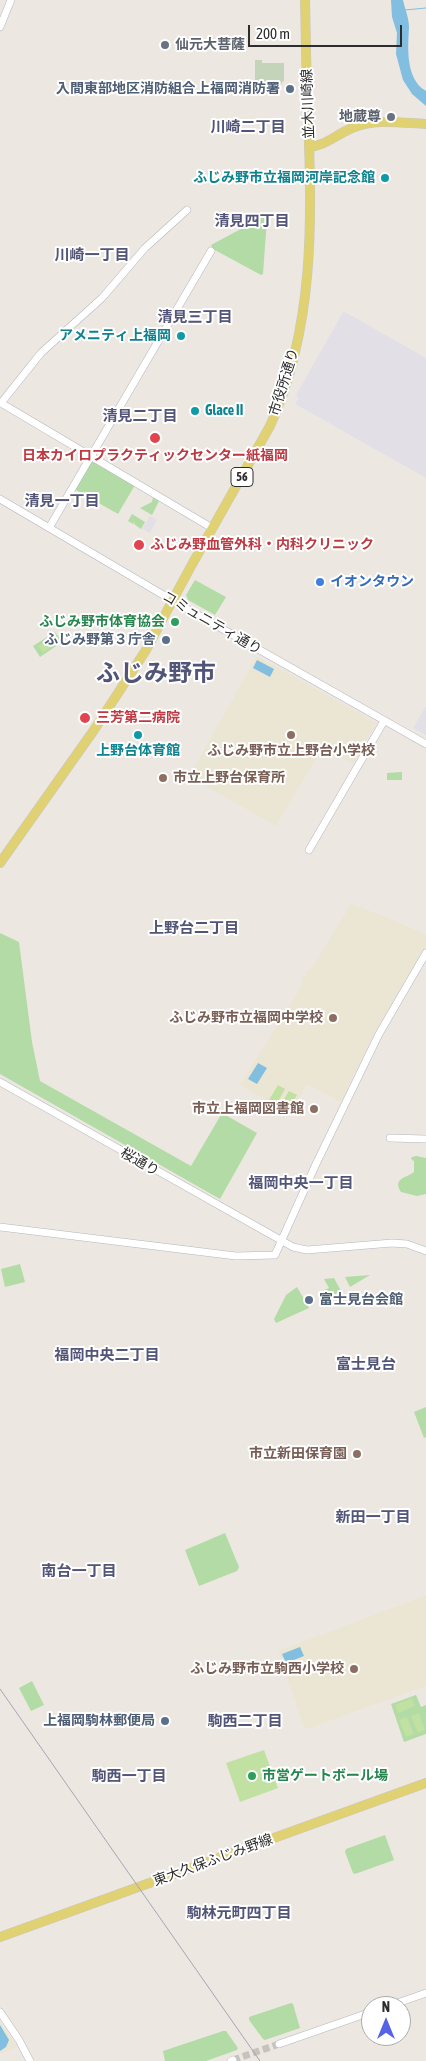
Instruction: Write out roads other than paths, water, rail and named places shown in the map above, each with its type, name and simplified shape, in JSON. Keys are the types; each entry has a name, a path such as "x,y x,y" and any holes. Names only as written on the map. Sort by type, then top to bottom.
{"main road":[{"name":"並木川崎線","path":"305,0 309,148"},
{"path":"309,148 320,145 362,124 426,124"},
{"name":"市役所通り","path":"0,863 94,730 146,650 273,420 283,394 296,346 309,266 309,148"},
{"name":"東大久保ふじみ野線","path":"0,1937 426,1783"}],"street":[{"path":"0,27 11,0"},
{"path":"187,210 145,248 102,298 41,353 1,403 212,528"},
{"path":"49,528 89,456 211,251"},
{"name":"コミュニティ通り","path":"0,499 426,744"},
{"path":"309,850 384,720"},
{"path":"0,1227 236,1256 272,1256 276,1253 319,1156 379,1034 426,953"},
{"name":"桜通り","path":"0,1082 293,1248 307,1250 400,1243 426,1251"},
{"path":"390,1138 426,1139"},
{"path":"411,1999 426,1994"},
{"path":"0,2012 19,2040 30,2061"},
{"path":"279,2044 361,2015"}],"water":[{"path":"391,0 403,0 409,24 409,62 414,79 426,91 426,106 412,94 403,80 396,54 397,33 392,17"},
{"path":"257,660 274,669 270,677 253,668"},
{"path":"258,1063 267,1068 257,1084 248,1079"},
{"path":"300,1647 304,1656 286,1663 282,1654"},
{"path":"0,2025 9,2040 6,2047 0,2051"}],"waterway":[{"path":"405,10 426,8"}],"tunnel":[{"path":"233,2060 279,2044"}],"railway":[{"path":"0,1689 260,2061"}],"place":[{"name":"仙元大菩薩","path":"165,45"},
{"name":"入間東部地区消防組合上福岡消防署","path":"290,89"},
{"name":"地蔵尊","path":"391,117"},
{"name":"ふじみ野市立福岡河岸記念館","path":"385,178"},
{"name":"アメニティ上福岡","path":"181,336"},
{"name":"Glace II","path":"195,411"},
{"name":"日本カイロプラクティックセンター紙福岡","path":"155,438"},
{"name":"ふじみ野血管外科・内科クリニック","path":"139,545"},
{"name":"イオンタウン","path":"320,582"},
{"name":"ふじみ野市体育協会","path":"175,622"},
{"name":"ふじみ野第３庁舎","path":"166,640"},
{"name":"三芳第二病院","path":"85,718"},
{"name":"上野台体育館","path":"138,735"},
{"name":"ふじみ野市立上野台小学校","path":"291,735"},
{"name":"市立上野台保育所","path":"163,778"},
{"name":"ふじみ野市立福岡中学校","path":"333,1018"},
{"name":"市立上福岡図書館","path":"314,1109"},
{"name":"富士見台会館","path":"309,1300"},
{"name":"市立新田保育園","path":"357,1454"},
{"name":"ふじみ野市立駒西小学校","path":"354,1669"},
{"name":"上福岡駒林郵便局","path":"165,1721"},
{"name":"市営ゲートボール場","path":"252,1776"}],"district":[{"name":"川崎二丁目","path":"248,127"},
{"name":"清見四丁目","path":"252,221"},
{"name":"川崎一丁目","path":"92,255"},
{"name":"清見三丁目","path":"195,317"},
{"name":"清見二丁目","path":"140,416"},
{"name":"清見一丁目","path":"62,501"},
{"name":"ふじみ野市","path":"156,673"},
{"name":"上野台二丁目","path":"194,928"},
{"name":"福岡中央一丁目","path":"301,1183"},
{"name":"福岡中央二丁目","path":"107,1355"},
{"name":"富士見台","path":"366,1364"},
{"name":"新田一丁目","path":"373,1517"},
{"name":"南台一丁目","path":"79,1571"},
{"name":"駒西二丁目","path":"245,1721"},
{"name":"駒西一丁目","path":"129,1776"},
{"name":"駒林元町四丁目","path":"239,1913"}]}
